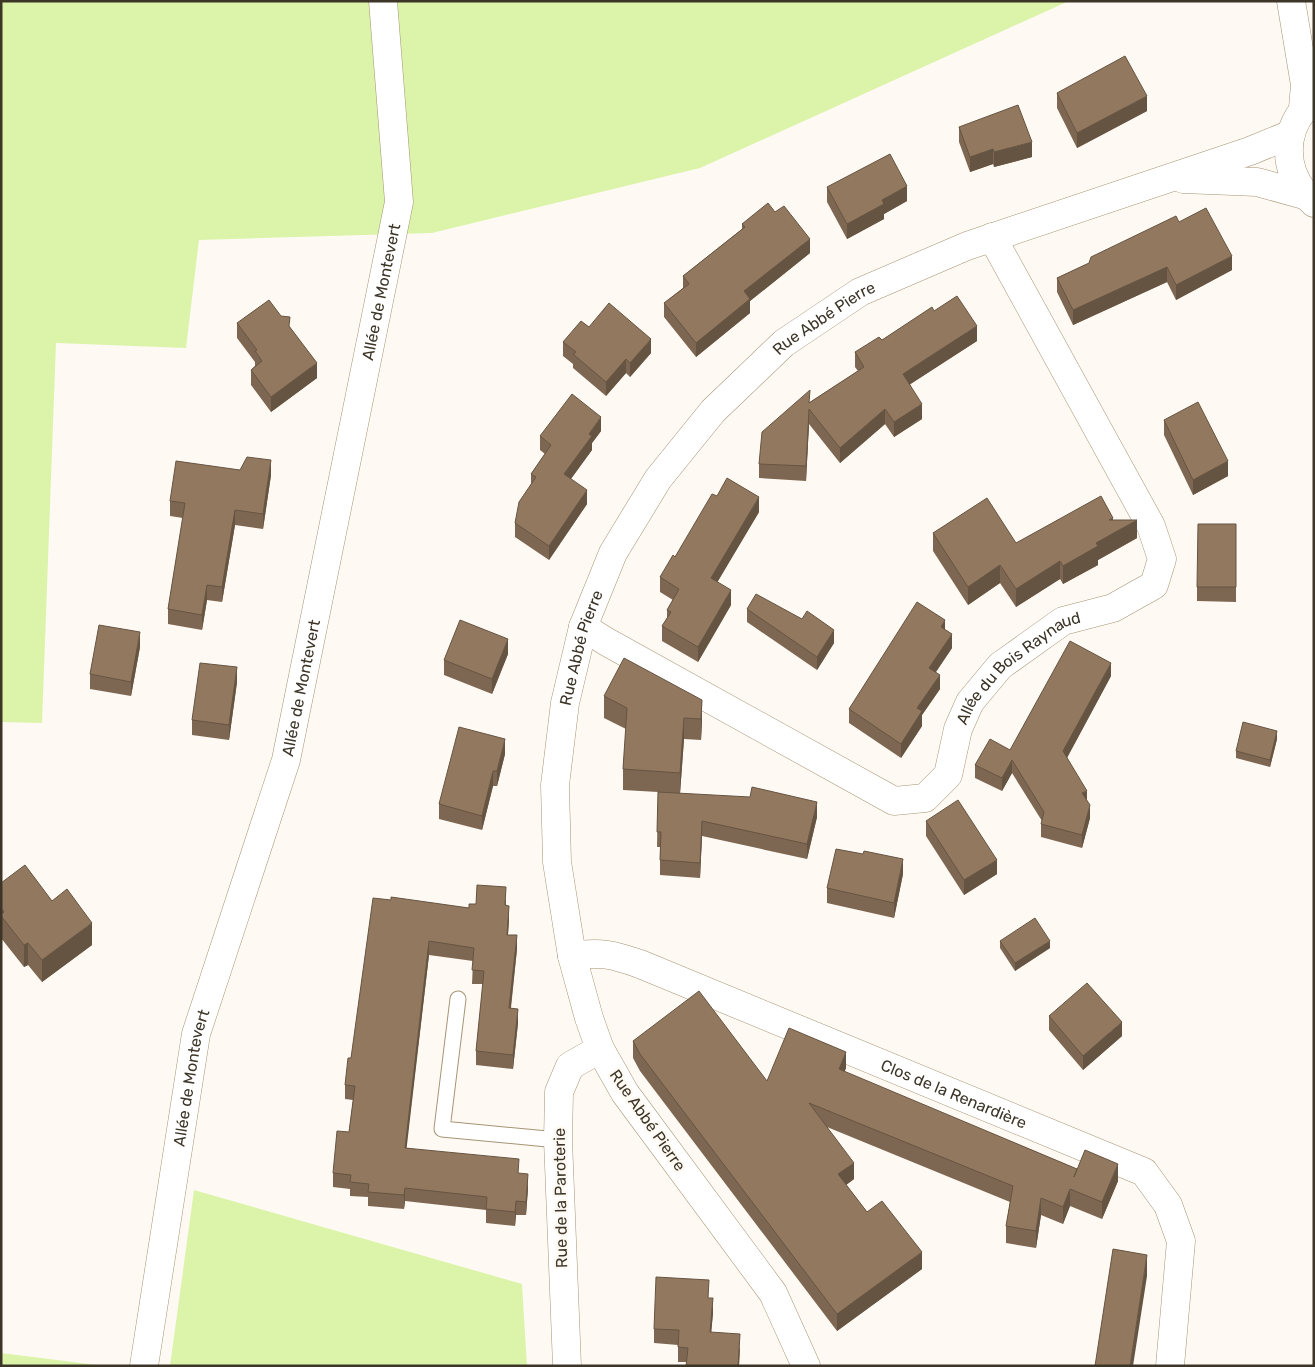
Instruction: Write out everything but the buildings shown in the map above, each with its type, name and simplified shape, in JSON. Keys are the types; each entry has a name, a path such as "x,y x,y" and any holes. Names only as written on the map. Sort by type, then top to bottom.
{"street":[{"name":"Allée de Montevert","path":"144,1366 196,1034 286,760 399,202 383,1"},
{"path":"1291,1 1314,31"},
{"path":"1291,1 1308,104 1295,121 1290,135 1288,157 1293,177 1309,199"},
{"name":"Rue Abbé Pierre","path":"806,1366 774,1293 625,1092 600,1049 572,956 557,862 555,785 565,703 583,627 613,553 658,479 713,411 784,343 860,292 992,237 1164,178 1250,151 1290,135"},
{"name":"Rue Abbé Pierre","path":"1164,178 1256,182 1309,199"},
{"name":"Allée du Bois Raynaud","path":"583,627 894,801 925,798 948,774 958,729 970,702 1000,666 1064,621 1113,608 1154,585 1162,559 1151,526 992,237"},
{"name":"Clos de la Renardière","path":"572,956 608,953 640,964 1144,1172 1168,1205 1181,1241 1170,1366"},
{"name":"Rue de la Paroterie","path":"566,1366 558,1140 559,1092 570,1066 600,1049"}],"lane":[{"path":"458,999 442,1129 558,1140"}],"green space":[{"path":"1,1 1069,1 700,168 432,233 199,240 186,348 56,343 42,723 1,722"},
{"path":"194,1190 522,1284 527,1366 170,1366"},
{"path":"1,1353 105,1366 1,1366"}]}
